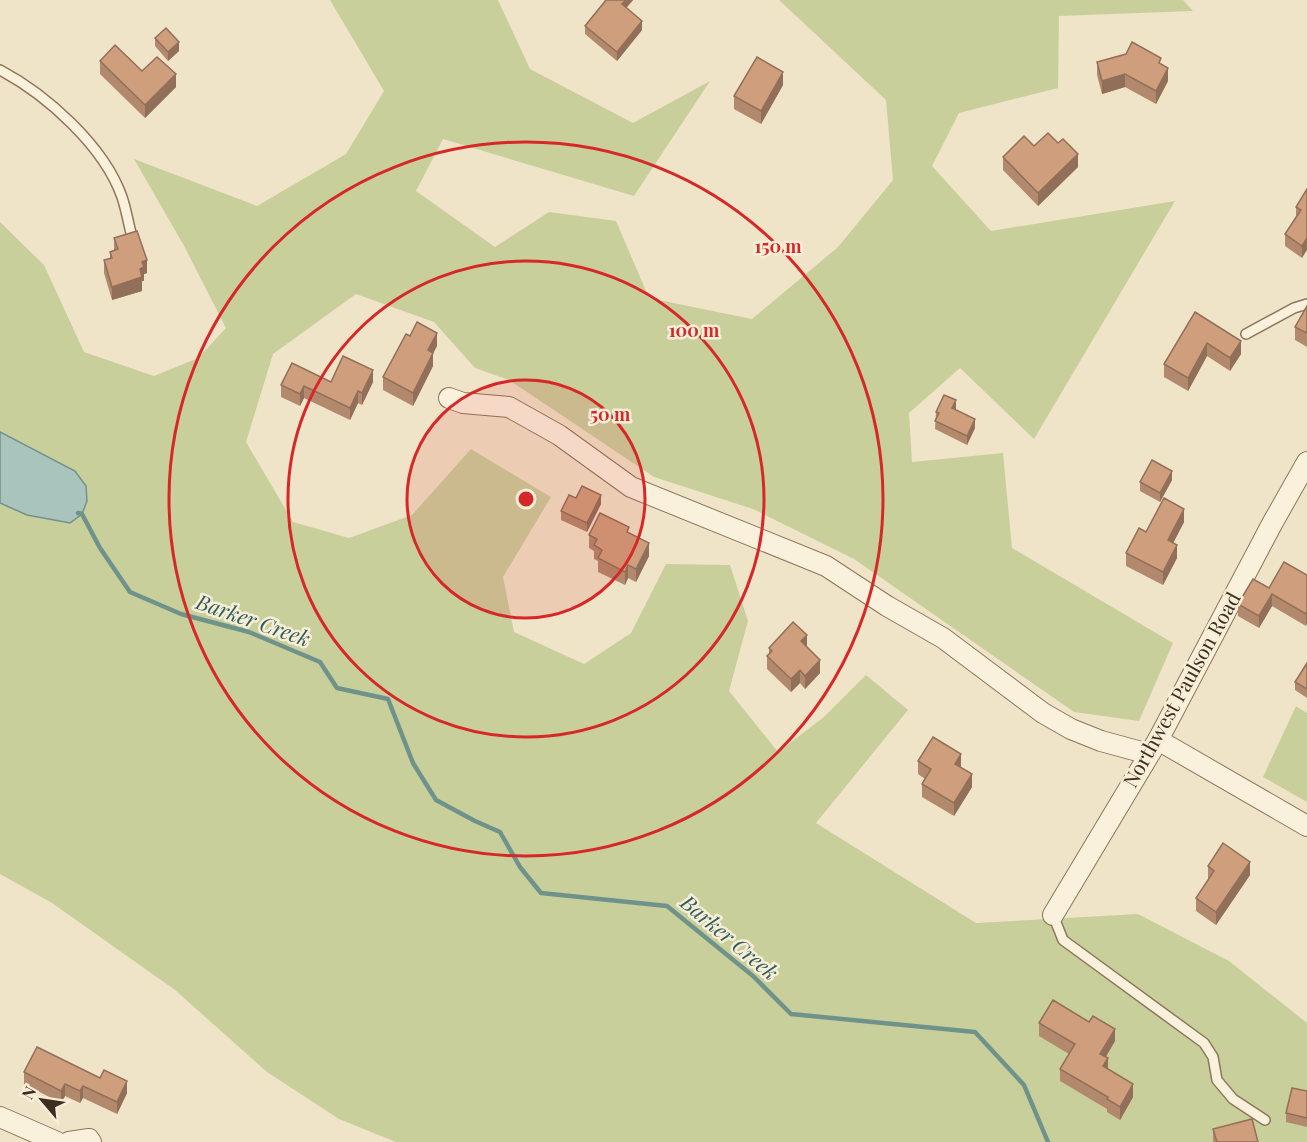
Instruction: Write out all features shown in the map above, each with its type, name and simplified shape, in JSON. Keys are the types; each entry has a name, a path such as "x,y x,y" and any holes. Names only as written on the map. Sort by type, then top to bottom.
{"street":[{"path":"449,398 462,403 510,406 560,435 631,487 701,517 782,546 826,566 887,606 943,638 1043,713 1071,729 1101,741 1153,747 1307,826"},
{"name":"Northwest Paulson Road","path":"1053,915 1153,747 1307,462"},
{"path":"0,1117 57,1142"},
{"path":"69,1142 88,1139 91,1142"}],"lane":[{"path":"0,70 23,82 76,127 102,160 122,196 131,233"},
{"path":"1246,334 1294,308 1307,304"},
{"path":"1053,915 1063,940 1204,1043 1213,1058 1217,1080 1233,1099 1265,1120"}],"green space":[{"path":"330,0 498,0 530,69 633,123 710,81 634,196 443,139 416,191 495,247 549,212 616,221 649,298 752,319 838,247 893,180 886,100 779,0 1183,0 1193,11 1059,16 1058,88 959,113 932,166 991,231 1175,201 1034,439 960,368 909,413 912,462 1003,453 1012,548 1173,643 1139,721 1074,712 854,559 753,509 654,477 509,380 475,368 434,322 356,294 273,354 246,442 293,522 349,538 412,515 471,449 551,497 503,577 514,632 584,664 631,633 666,564 730,565 748,621 729,691 778,752 824,717 866,675 908,710 816,823 976,923 1138,914 1229,961 1307,1023 1307,1142 396,1142 339,1119 267,1072 175,990 52,903 0,874 0,503 27,515 70,523 75,471 0,432 0,222 44,265 84,352 154,376 198,358 226,328 183,244 134,159 257,206 346,154 384,91"},
{"path":"1296,706 1307,713 1307,802 1263,777"}],"water":[{"path":"0,432 75,471 86,486 87,501 82,514 70,523 27,515 0,503"}],"building":[{"path":"606,0 626,0 622,4 642,21 617,52 585,26"},
{"path":"166,28 179,42 168,52 155,38"},
{"path":"1132,42 1161,58 1159,63 1168,68 1156,91 1125,74 1102,81 1097,62 1126,54"},
{"path":"115,45 142,71 157,57 176,74 145,105 100,61"},
{"path":"757,57 783,72 761,111 734,96"},
{"path":"1048,133 1058,143 1063,139 1078,154 1038,193 1003,157 1024,136 1034,146"},
{"path":"1307,189 1307,238 1302,246 1285,234 1301,210 1296,207"},
{"path":"137,231 147,260 142,262 144,267 140,269 142,277 112,287 104,260 112,258 110,252 118,249 114,238"},
{"path":"1307,306 1307,333 1295,327"},
{"path":"1195,312 1241,341 1230,358 1207,343 1188,378 1164,364"},
{"path":"417,322 437,333 428,350 433,353 413,393 383,377 406,334 410,336"},
{"path":"343,356 373,370 362,393 358,391 350,408 304,386 300,394 281,385 292,363 331,382"},
{"path":"944,395 956,400 952,408 975,419 967,436 935,421 939,413 936,412"},
{"path":"1152,460 1172,471 1160,493 1140,482"},
{"path":"582,486 601,495 587,523 561,511 569,495 576,498"},
{"path":"1164,498 1184,509 1168,540 1177,545 1163,572 1126,553 1139,528 1146,532"},
{"path":"600,513 629,527 627,532 649,543 636,569 628,565 625,572 598,558 602,550 594,545 597,539 589,535"},
{"path":"1284,562 1307,575 1306,614 1272,594 1259,616 1238,604 1253,579 1269,588"},
{"path":"793,622 807,635 801,641 820,660 805,676 800,670 791,679 767,656 772,651 769,648"},
{"path":"1307,663 1307,689 1295,682"},
{"path":"933,737 961,754 955,764 972,774 954,803 922,784 931,769 918,761"},
{"path":"1223,843 1250,862 1216,912 1196,898 1214,871 1208,866"},
{"path":"1053,1000 1089,1022 1093,1016 1115,1029 1100,1054 1108,1058 1103,1066 1133,1084 1120,1107 1107,1099 1108,1097 1060,1069 1075,1044 1039,1023"},
{"path":"37,1047 100,1078 104,1070 127,1081 117,1102 83,1086 80,1091 65,1084 61,1091 24,1072"},
{"path":"1292,1088 1307,1091 1307,1118 1286,1113"},
{"path":"1252,1119 1258,1142 1217,1142 1213,1129"}],"waterway":[{"name":"Barker Creek","path":"78,513 82,514 100,548 130,592 181,614 249,632 320,662 337,688 388,699 413,763 436,800 500,832 520,867 541,893 667,906 753,976 791,1014 975,1032 1024,1085 1048,1142"}]}
